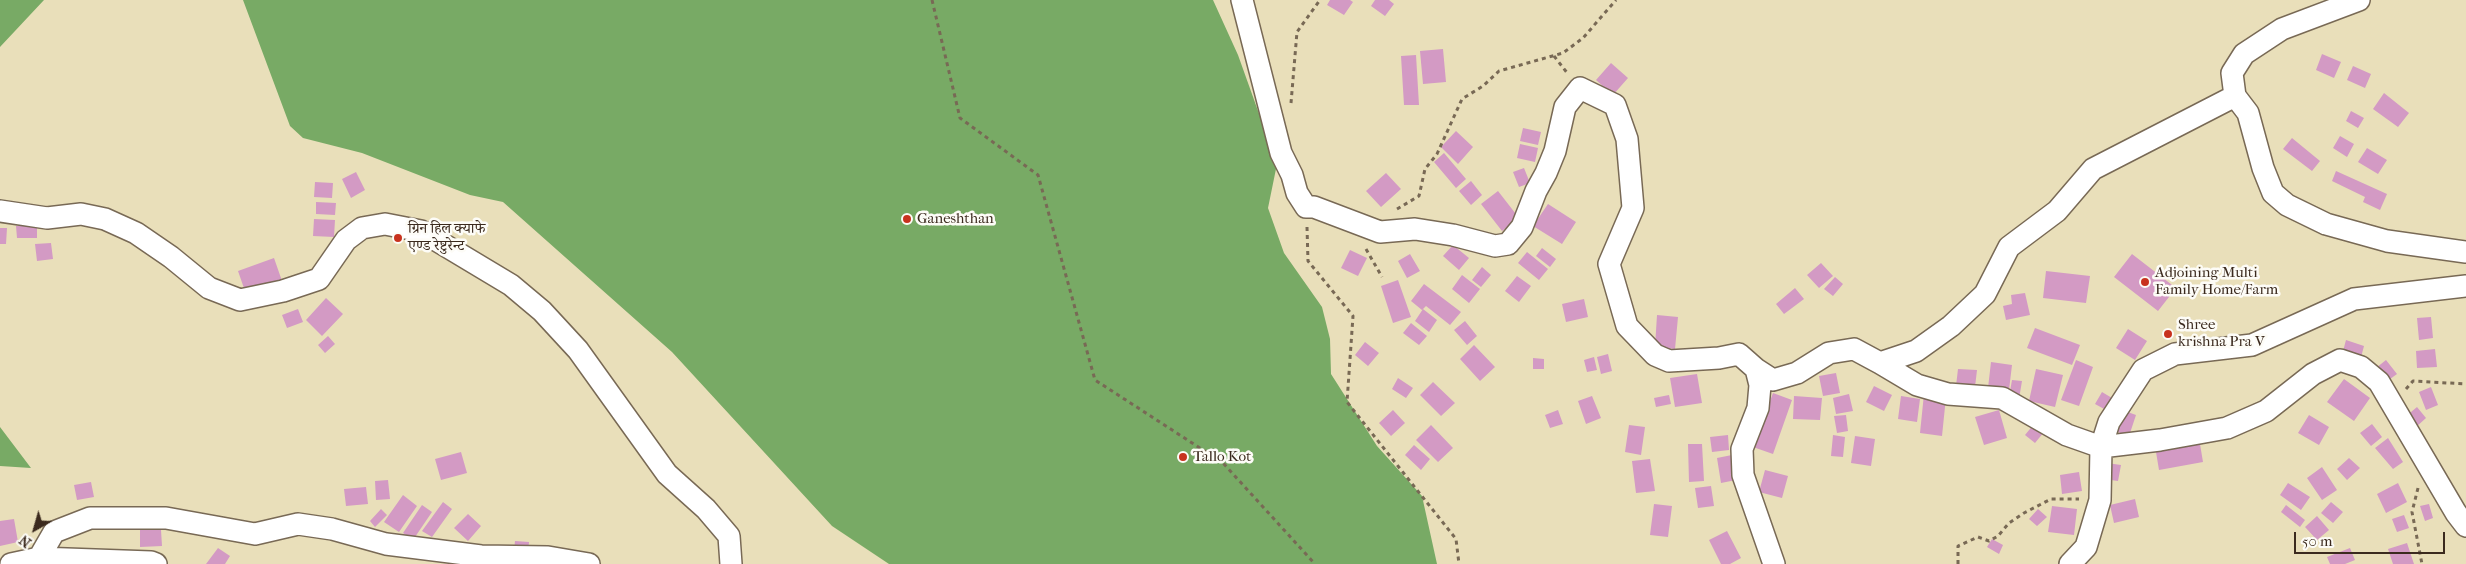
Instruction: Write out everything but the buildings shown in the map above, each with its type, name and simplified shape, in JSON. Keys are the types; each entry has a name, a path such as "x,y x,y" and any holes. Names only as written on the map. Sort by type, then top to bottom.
{"street":[{"path":"1242,0 1281,153 1292,175 1297,193 1306,207 1314,207 1380,232 1415,229 1453,235 1495,246 1508,244 1522,227 1555,151 1565,107 1580,88 1615,105 1627,139 1633,208 1609,264 1628,326 1655,355 1669,361 1719,358 1739,354 1772,380 1798,373 1829,353 1854,349 1917,385 1948,394 2002,398 2067,436 2101,447 2160,440 2227,428 2266,411 2313,374 2340,360 2361,367 2379,382 2456,513 2466,526"},
{"path":"2359,0 2282,30 2244,54 2232,73 2235,96 2248,113 2273,193 2287,205 2326,224 2387,241 2466,252"},
{"path":"1880,363 1916,351 1951,326 1985,294 2008,246 2057,211 2093,169 2235,96"},
{"path":"0,211 47,218 81,214 105,219 136,233 172,257 209,288 240,300 283,291 319,279 346,240 362,228 385,224 421,231 511,285 542,311 578,350 668,474 706,509 729,536 731,564"},
{"path":"2070,564 2086,547 2100,500 2101,447 2109,422 2143,370 2175,354 2252,346 2354,299 2466,286"},
{"path":"1756,369 1760,385 1758,408 1742,449 1743,475 1774,564"},
{"path":"39,558 54,532 90,518 157,518 256,534 298,524 332,529 386,544 480,556 548,557 588,564"},
{"path":"11,564 39,558 152,562 156,564"}],"path":[{"path":"932,0 960,118 1038,175 1095,380 1223,463 1315,564"},
{"path":"1291,104 1297,32 1320,0"},
{"path":"1382,277 1366,248 1364,239 1366,227 1419,196 1425,169 1436,154 1462,99 1483,86 1499,71 1563,53 1583,38 1616,0"},
{"path":"1306,207 1308,261 1354,316 1347,402 1456,539 1459,564"},
{"path":"2396,410 2394,410 2404,391 2413,382 2466,384"},
{"path":"2422,564 2412,512 2425,461"},
{"path":"1958,564 1958,546 1978,537 1989,541 1998,536 2009,523 2051,499 2100,500"}],"green space":[{"path":"0,0 44,0 0,47"},
{"path":"243,0 1213,0 1238,55 1277,164 1268,208 1284,253 1322,307 1330,339 1331,374 1377,446 1422,496 1437,564 889,564 832,526 672,352 503,202 470,195 362,153 303,138 290,126"},
{"path":"0,427 31,468 0,466"}],"place":[{"name":"Ganeshthan","path":"907,219"},
{"name":"ग्रिन हिल क्याफे एण्ड रेष्टुरेन्ट","path":"398,238"},
{"name":"Adjoining Multi Family Home/Farm","path":"2145,282"},
{"name":"Shree krishna Pra V","path":"2168,334"},
{"name":"Tallo Kot","path":"1183,457"}]}
